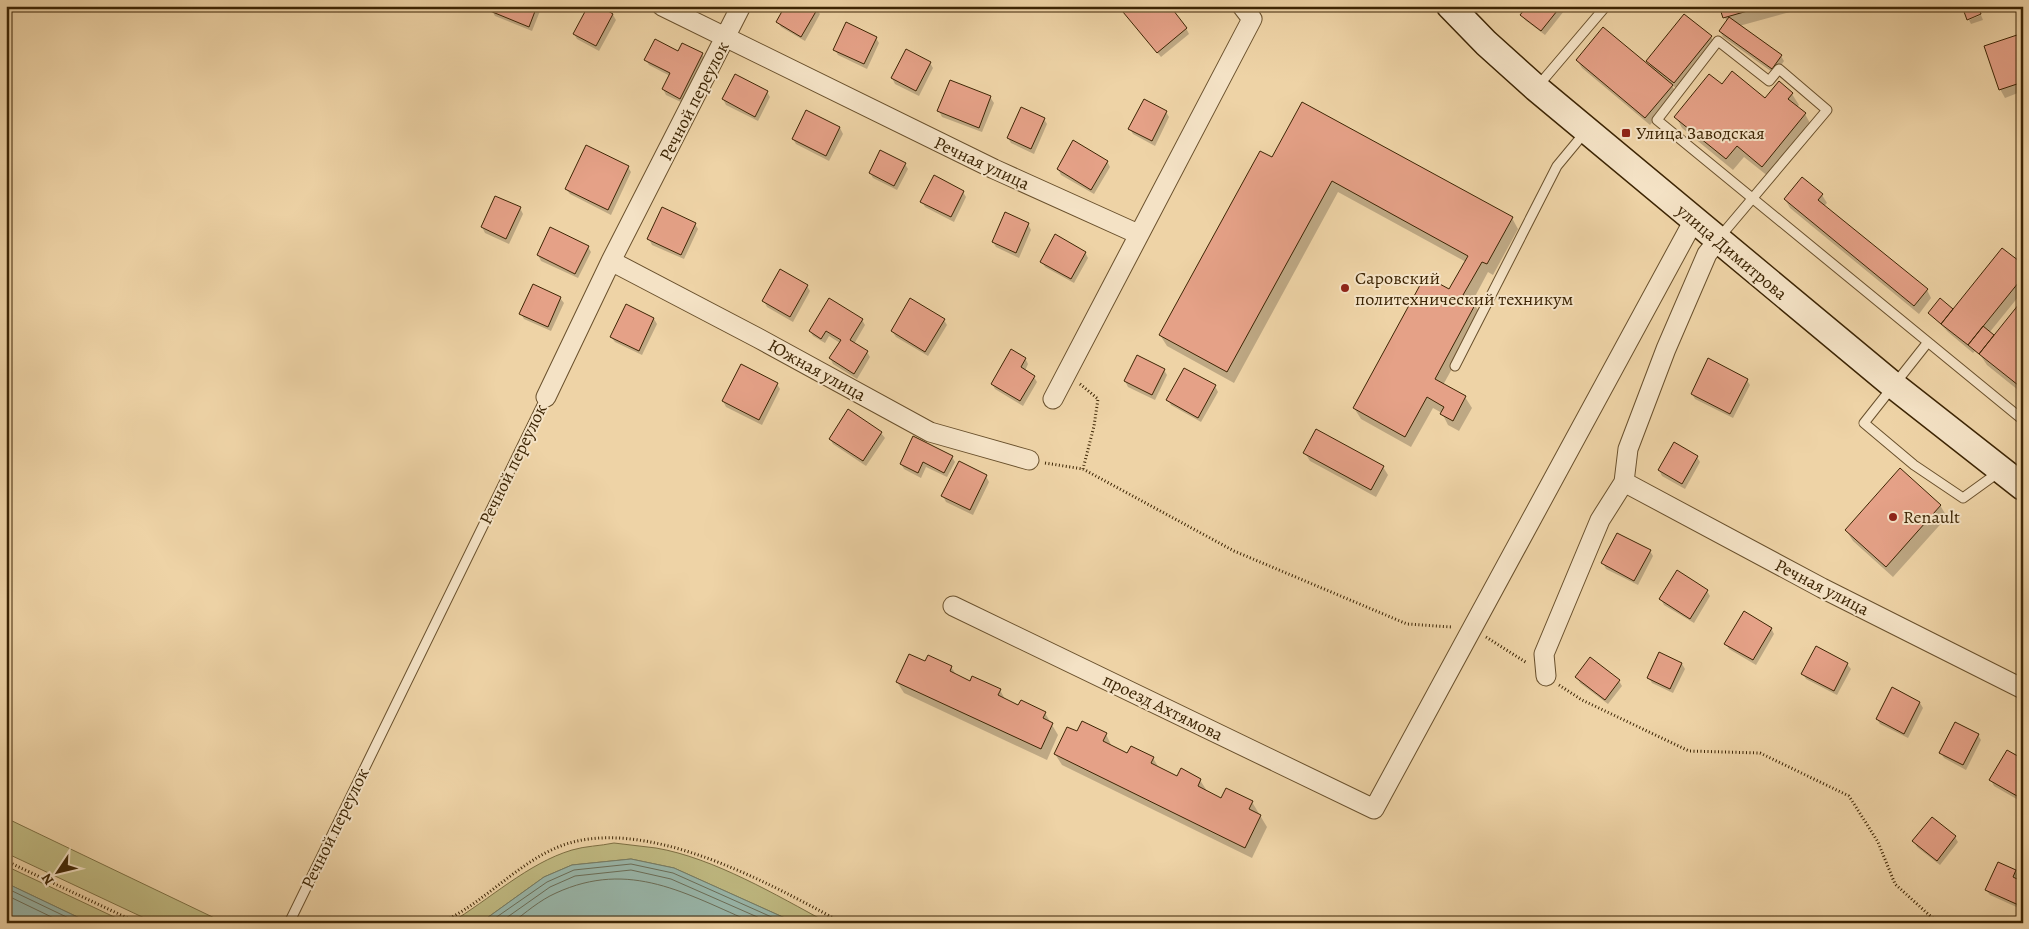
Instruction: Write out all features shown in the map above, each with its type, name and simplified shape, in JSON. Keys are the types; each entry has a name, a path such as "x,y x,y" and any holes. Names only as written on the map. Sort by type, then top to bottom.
{"street":[{"name":"Речная улица","path":"662,6 994,169 1138,234"},
{"name":"Речной переулок","path":"546,397 611,261 727,37 741,6"},
{"name":"улица Димитрова","path":"1450,6 1486,44 1536,88 1893,385 2023,488"},
{"path":"1053,399 1138,234 1247,12"},
{"path":"1472,628 1694,220"},
{"path":"1546,676 1544,654 1600,520 1624,482 1628,449 1666,349 1707,254 1718,240"},
{"name":"Южная улица","path":"611,261 930,432 1029,460"},
{"name":"Речная улица","path":"1624,482 1822,588 2023,689"},
{"name":"проезд Ахтямова","path":"953,606 1374,809 1472,628"}],"lane":[{"path":"1536,88 1606,6"},
{"path":"1718,240 1752,199 1827,110 1779,69 1769,82 1718,41 1657,120 1752,199 2023,420"},
{"path":"1455,366 1558,166 1586,130"},
{"path":"1928,342 1864,423 1914,465 1963,498 2001,470"},
{"name":"Речной переулок","path":"289,923 546,397"}],"path":[{"path":"1066,373 1098,399 1094,426 1083,469"},
{"path":"1029,460 1083,469 1234,551 1407,624 1472,628 1582,700 1689,751 1760,753 1849,796 1878,842 1895,884 1938,923"},
{"path":"440,923 535,859 559,846 590,840 615,839 644,840 676,846 788,894 837,920"},
{"path":"6,861 138,923"}],"shaded area":[{"path":"6,818 225,923 155,923 6,853"},
{"path":"614,843 656,848 700,860 744,879 828,923 796,923 674,868 631,859 572,865 544,877 480,923 450,923 524,873 556,856 572,850"},
{"path":"6,866 127,923 90,923 6,883"}],"water":[{"path":"631,859 674,868 796,923 480,923 544,877 572,865"},
{"path":"6,883 90,923 6,923"}],"building":[{"path":"492,6 537,6 529,27 490,11"},
{"path":"588,6 600,6 613,14 596,46 573,34"},
{"path":"785,6 818,8 801,37 776,22"},
{"path":"1118,6 1170,6 1187,28 1157,53"},
{"path":"1527,6 1561,6 1541,31 1520,15"},
{"path":"1719,6 1765,6 1723,18"},
{"path":"1962,6 1978,6 1981,14 1967,20"},
{"path":"1684,14 1712,36 1674,83 1646,61"},
{"path":"1729,17 1782,55 1772,69 1719,31"},
{"path":"846,22 877,37 864,64 833,50"},
{"path":"1603,27 1673,85 1645,118 1576,60"},
{"path":"2023,33 2023,82 1999,90 1984,46"},
{"path":"655,39 678,51 682,43 703,53 680,99 662,89 670,73 644,60"},
{"path":"906,49 931,62 916,91 891,78"},
{"path":"1732,71 1765,98 1779,81 1793,93 1788,99 1806,113 1762,167 1737,146 1726,159 1674,117 1709,74 1722,84"},
{"path":"735,74 768,91 755,117 722,99"},
{"path":"950,80 991,96 979,128 937,111"},
{"path":"1144,99 1167,111 1152,141 1128,129"},
{"path":"1302,102 1513,217 1487,264 1482,262 1463,295 1476,303 1435,379 1466,396 1453,421 1440,414 1444,407 1427,397 1405,437 1353,408 1425,276 1449,289 1468,256 1332,181 1227,372 1159,335 1260,151 1272,157"},
{"path":"1021,107 1045,118 1031,149 1007,138"},
{"path":"806,110 840,127 826,156 792,139"},
{"path":"1073,140 1108,161 1091,190 1057,169"},
{"path":"586,145 629,166 608,210 565,189"},
{"path":"880,150 906,163 894,186 869,173"},
{"path":"934,175 964,191 951,217 920,202"},
{"path":"1802,177 1823,194 1818,200 1928,289 1914,306 1784,199"},
{"path":"495,196 521,207 506,239 481,227"},
{"path":"662,207 696,223 681,255 647,239"},
{"path":"1005,212 1029,223 1016,253 992,242"},
{"path":"550,227 589,246 575,274 537,255"},
{"path":"1055,234 1086,252 1071,279 1040,262"},
{"path":"2002,248 2023,264 2023,277 1968,345 1941,324"},
{"path":"780,269 808,285 790,317 762,301"},
{"path":"533,284 561,297 548,327 519,314"},
{"path":"829,298 863,319 850,340 868,351 854,374 829,358 841,340 826,331 821,339 809,331"},
{"path":"910,298 945,319 925,352 891,331"},
{"path":"1940,298 1953,309 1941,324 1928,313"},
{"path":"2023,299 2023,389 1979,354"},
{"path":"626,304 654,318 639,351 610,337"},
{"path":"1983,326 1994,335 1979,354 1968,345"},
{"path":"1011,349 1026,358 1021,367 1035,376 1020,401 991,384"},
{"path":"1137,355 1165,369 1152,395 1124,381"},
{"path":"1708,358 1748,379 1730,414 1691,394"},
{"path":"741,364 778,383 759,420 722,401"},
{"path":"1184,368 1216,385 1198,418 1166,400"},
{"path":"848,409 882,432 863,461 829,439"},
{"path":"1316,429 1384,466 1371,490 1303,453"},
{"path":"913,436 953,456 944,473 923,462 918,473 900,464"},
{"path":"1674,442 1698,456 1682,484 1658,470"},
{"path":"959,461 987,475 970,510 941,496"},
{"name":"Renault","path":"1900,468 1941,505 1886,567 1845,530"},
{"path":"1617,533 1651,550 1634,581 1601,563"},
{"path":"1677,570 1708,590 1690,619 1659,599"},
{"path":"1744,611 1772,628 1753,660 1724,644"},
{"path":"1816,646 1848,663 1834,691 1801,674"},
{"path":"1659,652 1682,663 1670,689 1647,678"},
{"path":"909,654 925,661 928,655 952,666 950,671 970,681 972,676 1001,689 998,695 1018,705 1021,700 1046,712 1043,718 1053,723 1041,749 896,682"},
{"path":"1590,657 1620,680 1605,700 1575,677"},
{"path":"1892,687 1920,702 1904,734 1876,719"},
{"path":"1082,721 1107,733 1103,741 1127,753 1131,746 1154,757 1151,763 1177,776 1181,768 1201,779 1198,786 1221,798 1226,788 1253,801 1249,809 1261,815 1245,848 1054,754 1067,727 1077,731"},
{"path":"1955,722 1979,734 1963,765 1939,753"},
{"path":"2007,750 2023,759 2023,786 2017,796 1989,780"},
{"path":"1932,817 1956,836 1937,861 1912,841"},
{"path":"1998,862 2016,870 2013,877 2023,882 2023,907 1985,890"}],"place":[{"name":"Улица Заводская","path":"1626,133"},
{"name":"Саровский политехнический техникум","path":"1345,288"},
{"name":"Renault","path":"1893,517"}]}
